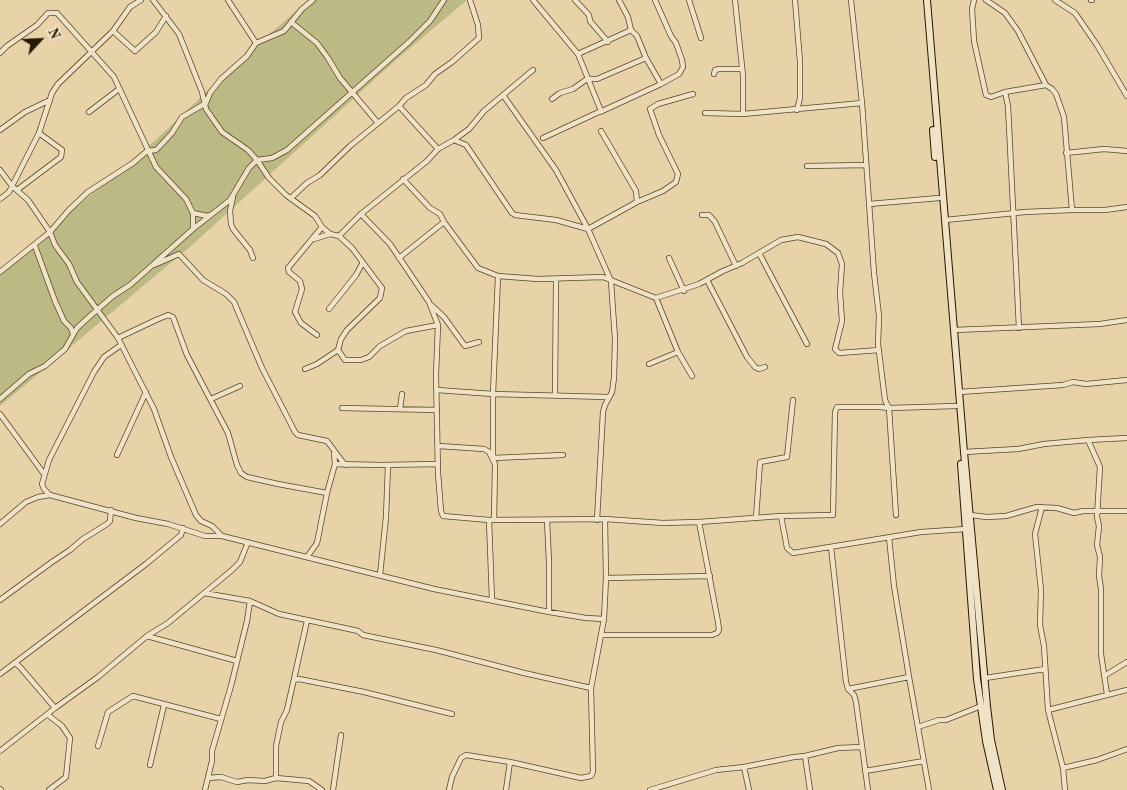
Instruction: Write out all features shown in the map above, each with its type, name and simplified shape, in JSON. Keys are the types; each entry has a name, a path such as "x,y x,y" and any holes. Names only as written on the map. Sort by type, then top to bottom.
{"main road":[{"path":"923,0 945,220 964,452 991,740 1002,790"},
{"path":"927,0 926,15 939,198 978,679 986,741 997,790"}],"street":[{"path":"0,199 7,195 39,133 52,93 58,84 113,31 130,8 142,0"},
{"path":"153,0 182,39 208,113 222,132 244,147 257,160 269,178 286,195 315,216 322,228 330,234 339,236 352,248 362,264 382,288 380,298 351,324 341,339 338,350 317,364 305,369"},
{"path":"228,0 256,43"},
{"path":"0,271 35,246 88,192 134,162 147,151 156,150 172,133 182,117 206,103 210,92 225,75 247,56 256,43 284,31 302,9 313,0"},
{"path":"253,258 250,250 233,229 230,211 234,196 249,168 257,160 272,158 287,150 422,30 444,0"},
{"path":"291,198 307,183 320,176 350,146 479,38 478,25 470,0"},
{"path":"532,0 578,54 600,106 601,111 598,113"},
{"path":"575,0 589,15 590,21 608,42"},
{"path":"619,0 632,30 637,36 646,58 661,84"},
{"path":"543,138 679,74 683,67 682,60 676,43 655,0"},
{"path":"689,0 701,38"},
{"path":"735,0 742,69 743,114"},
{"path":"795,0 800,62 800,98 797,110"},
{"path":"851,0 862,103 874,273 879,316 879,350 885,400 889,408 896,515"},
{"path":"974,0 972,9 974,41 986,95 991,97 1005,92 1046,85"},
{"path":"986,0 1005,14 1018,31 1046,85 1056,94 1063,112 1072,210"},
{"path":"1055,0 1075,13 1097,45 1127,96"},
{"path":"0,52 37,26 44,16 53,12 57,13 111,73 155,165 164,178 172,183 186,199 193,213 193,229"},
{"path":"113,31 135,51 156,32 166,16"},
{"path":"292,22 317,43 352,93 378,123"},
{"path":"578,54 632,30"},
{"path":"552,99 560,94 574,90 587,78 597,79 646,58"},
{"path":"714,74 715,70 719,69 742,69"},
{"path":"339,236 361,214 427,161 438,149 469,129 484,111 532,70"},
{"path":"89,112 120,89"},
{"path":"202,92 210,92"},
{"path":"1005,92 1009,120 1019,328"},
{"path":"454,140 463,142 466,145 515,215 556,220 588,229 637,202 663,191 676,182 678,174 659,135 650,109 658,104 693,94"},
{"path":"503,95 556,170 588,229 611,281 614,366 612,392 608,397 603,412 597,520"},
{"path":"0,130 25,112 50,100"},
{"path":"705,113 743,114 862,103"},
{"path":"399,106 438,149"},
{"path":"601,131 636,191 637,202"},
{"path":"17,190 61,157 62,150 39,133"},
{"path":"1066,153 1104,149 1127,151"},
{"path":"807,166 866,166"},
{"path":"0,170 12,186 28,200 50,232 57,248 69,264 77,282 118,338 146,392 196,515 201,521 212,526 222,536"},
{"path":"404,179 430,208 440,214 478,268 498,276 556,279 599,277 656,298 684,290 707,280 781,240 798,237 826,244 833,248 840,257 842,271 840,294 842,321 835,350 839,353 879,350"},
{"path":"0,400 29,374 45,366 65,349 77,328 234,196"},
{"path":"869,204 939,198"},
{"path":"945,220 1072,210 1126,208"},
{"path":"193,213 207,216 213,214"},
{"path":"361,214 390,244 428,302 438,325 438,464 441,511 443,516 491,520 605,519 663,523 833,515 835,412 837,407 956,406"},
{"path":"702,215 709,215 715,222 736,266"},
{"path":"399,258 444,222"},
{"path":"317,335 301,323 295,312 302,289 300,281 289,272 288,268 322,228"},
{"path":"313,239 330,234"},
{"path":"180,241 180,254 203,280 226,294 234,302 262,368 298,435 327,440 331,444 335,464 327,492 317,543 307,557"},
{"path":"35,246 55,301 64,321 71,328 73,334"},
{"path":"759,253 807,344"},
{"path":"151,267 180,254"},
{"path":"669,258 684,290"},
{"path":"329,309 356,275 362,264"},
{"path":"492,600 491,520 495,473 493,458 493,394 498,276"},
{"path":"555,395 556,279"},
{"path":"707,280 747,357 755,367 765,367"},
{"path":"656,298 678,352 692,376"},
{"path":"428,302 444,317 465,346 478,342"},
{"path":"118,338 162,317 168,315 173,317 187,355 228,434 236,465 241,473 247,477 278,484 327,492"},
{"path":"954,330 1019,328 1038,325 1100,324 1127,320"},
{"path":"338,350 345,360 361,360 369,358 380,346 406,331 438,325"},
{"path":"71,328 77,328"},
{"path":"121,345 102,360 94,372 49,460 42,484 44,489 50,494 183,528 205,536 222,536 434,588 549,612 604,619"},
{"path":"649,364 678,352"},
{"path":"959,392 1063,385 1073,382 1086,384 1127,380"},
{"path":"211,399 240,386"},
{"path":"437,390 493,394 608,397"},
{"path":"117,455 146,392"},
{"path":"400,409 402,394"},
{"path":"756,518 760,462 787,457 793,400"},
{"path":"342,408 437,410"},
{"path":"0,414 44,474"},
{"path":"964,452 1018,449 1044,444 1127,438"},
{"path":"1088,440 1100,467 1101,477 1097,503 1099,526 1097,545 1100,557 1101,654 1107,694"},
{"path":"439,446 484,449 493,458 563,455"},
{"path":"334,452 345,465"},
{"path":"335,464 438,464"},
{"path":"380,574 386,517 388,465"},
{"path":"0,524 26,502 50,494"},
{"path":"970,515 987,517 1006,516 1033,507 1057,508 1074,513 1083,511 1127,512"},
{"path":"1042,507 1035,539 1042,590 1040,625 1044,646 1048,710 1063,768 1065,790"},
{"path":"0,600 110,521 111,510"},
{"path":"781,516 788,550 793,553 921,532 966,529"},
{"path":"449,790 461,758 466,755 510,762 581,778 591,776 593,772 591,688 604,619 606,578 605,519"},
{"path":"547,520 550,562 549,612"},
{"path":"601,635 712,635 717,633 719,630 718,622 700,522"},
{"path":"0,674 146,564 180,535 183,528"},
{"path":"889,537 894,586 929,790"},
{"path":"0,751 98,677 147,636 168,623 238,565 248,542"},
{"path":"831,547 848,689 854,695 856,702 868,790"},
{"path":"606,578 710,576"},
{"path":"204,593 250,601 279,614 349,629 368,636 436,650 591,688"},
{"path":"204,790 208,778 211,754 237,661 250,601"},
{"path":"276,778 276,746 281,722 287,710 307,621"},
{"path":"147,636 237,661"},
{"path":"1104,676 1127,662"},
{"path":"15,663 55,708"},
{"path":"985,678 1045,669"},
{"path":"848,689 909,677"},
{"path":"294,680 364,692 452,714"},
{"path":"1048,710 1127,690"},
{"path":"98,746 108,712 133,696 221,719"},
{"path":"150,765 164,705"},
{"path":"918,727 939,720 946,720 981,706"},
{"path":"48,715 62,726 70,738 66,777 50,790"},
{"path":"333,790 340,735"},
{"path":"650,790 710,772 806,756 838,748 861,747"},
{"path":"1063,768 1097,760 1127,749"},
{"path":"806,756 810,790"},
{"path":"865,771 924,761"},
{"path":"506,790 510,762"},
{"path":"744,767 749,790"},
{"path":"208,778 221,777 237,782 265,781 276,778 309,781 322,790"}],"shaded area":[{"path":"309,0 467,0 396,60 192,245 0,406 0,272 159,137 243,57"}]}
